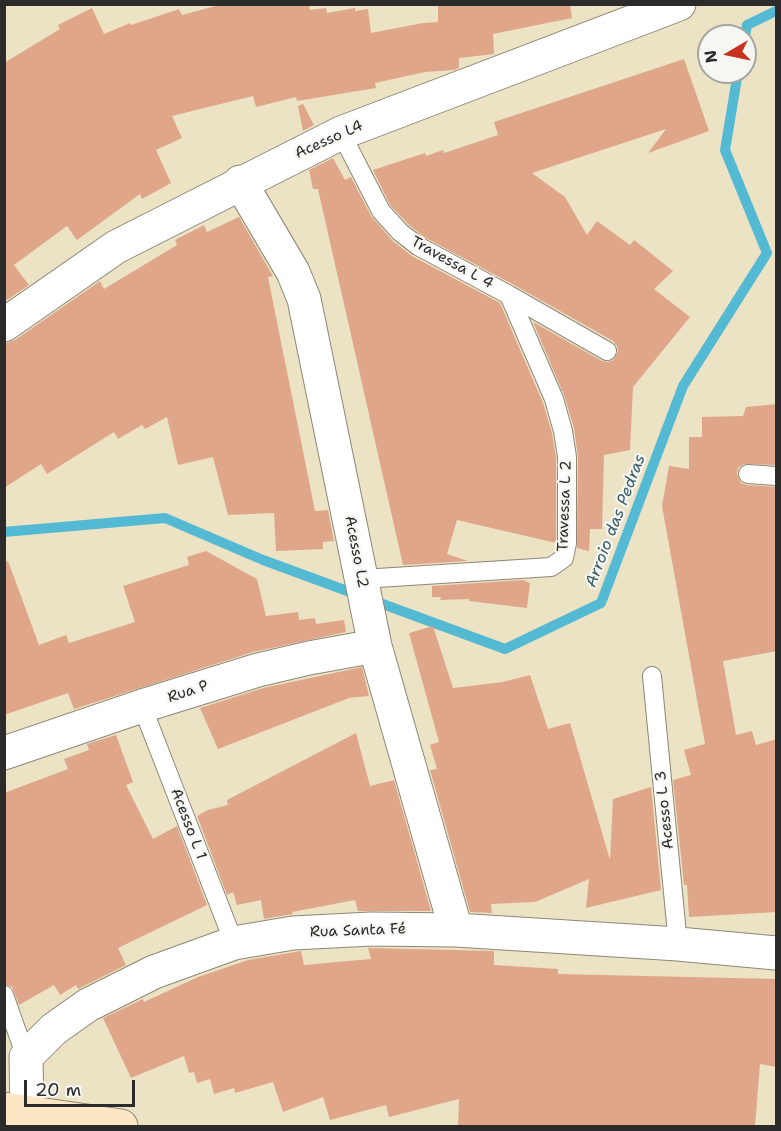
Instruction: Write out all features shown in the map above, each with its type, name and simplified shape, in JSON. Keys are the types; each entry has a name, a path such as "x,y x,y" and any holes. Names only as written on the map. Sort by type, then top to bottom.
{"street":[{"name":"Acesso L4","path":"4,325 116,247 341,132 679,4"},
{"name":"Acesso L2","path":"240,182 293,272 304,299 375,646 456,930"},
{"name":"Rua P","path":"4,753 142,706 258,670 375,646"},
{"name":"Rua Santa Fé","path":"26,1057 54,1029 88,1005 154,972 234,943 292,933 371,928 456,930 678,944 777,953"},
{"path":"26,1057 16,1110 121,1126"}],"lane":[{"name":"Travessa L 4","path":"341,132 381,211 400,232 418,246 607,351"},
{"name":"Travessa L 2","path":"362,579 551,567 564,558 567,543 567,457 563,431 554,399 509,295"},
{"path":"748,474 777,476"},
{"name":"Acesso L 3","path":"652,676 678,944"},
{"name":"Acesso L 1","path":"142,706 234,943"},
{"path":"4,995 26,1057"}],"building":[{"path":"223,4 309,4 310,10 326,8 327,13 355,8 355,11 368,9 371,33 438,22 438,4 570,4 572,18 493,34 494,54 459,58 459,68 454,70 425,72 375,83 376,88 297,101 296,97 256,107 253,96 172,116 182,138 156,150 171,183 142,199 140,194 77,240 67,226 14,265 29,285 4,302 4,63 60,29 58,25 92,8 104,34 130,23 131,25 179,9 182,15"},
{"path":"684,59 709,131 648,153 666,129 532,173 565,197 587,235 597,221 630,245 634,240 673,271 654,289 690,317 633,387 630,450 604,455 602,529 590,529 589,551 577,548 578,457 574,428 564,395 533,322 602,361 613,360 618,352 617,346 613,341 514,285 424,237 390,205 373,170 425,153 426,156 443,150 444,153 498,135 494,122"},
{"path":"303,104 314,125 303,131 298,106"},
{"path":"333,158 345,180 351,177 371,216 393,241 412,256 500,303 543,403 552,433 556,458 556,543 457,520 447,554 468,561 403,565 318,189 313,189 309,170"},
{"path":"239,217 273,276 268,277 315,511 328,510 334,541 323,542 323,549 276,551 274,513 228,515 213,457 178,465 167,417 145,429 142,425 118,439 114,432 47,474 41,464 4,488 4,344 15,340 100,281 104,289 177,245 175,240 204,225 207,232"},
{"path":"777,404 777,465 744,464 738,468 737,474 741,483 747,485 777,487 777,651 723,661 736,735 752,731 756,745 777,739 777,912 689,917 673,780 691,775 684,750 705,744 662,506 669,466 689,469 689,437 702,437 702,417 743,416 746,407"},
{"path":"206,551 257,579 266,616 298,612 299,620 315,618 316,624 344,620 346,632 253,652 74,709 68,693 4,715 4,562 8,561 39,645 66,635 69,643 135,622 123,586 189,565 187,557"},
{"path":"523,580 530,583 527,608 469,601 469,599 440,600 441,597 432,597 432,586"},
{"path":"433,626 453,688 503,682 530,675 548,729 570,723 610,860 613,799 651,787 661,890 586,908 589,879 535,902 491,904 492,913 470,912 430,770 437,769 430,745 439,742 409,633"},
{"path":"362,667 369,696 349,698 218,749 200,708 263,688"},
{"path":"356,733 370,786 394,780 431,911 358,911 355,900 264,919 261,900 237,905 233,892 227,895 197,816 208,810 228,805 227,800"},
{"path":"116,735 133,782 126,785 153,839 177,826 207,905 118,948 126,965 78,989 76,985 60,995 54,985 19,1005 12,987 4,984 4,793 68,769 64,759 89,750 87,744"},
{"path":"368,948 494,951 494,965 558,969 558,974 777,979 777,1067 760,1064 755,1126 458,1125 459,1099 389,1117 386,1105 330,1120 323,1097 283,1112 273,1082 235,1093 234,1088 214,1094 210,1079 197,1083 194,1072 189,1073 184,1056 131,1078 103,1018 198,977 248,960 301,951 304,965 371,959"}],"waterway":[{"name":"Arroio das Pedras","path":"749,24 776,11"},
{"name":"Arroio das Pedras","path":"4,532 165,518 263,560 505,649 601,603 683,386 767,253 725,150 736,84"}]}
